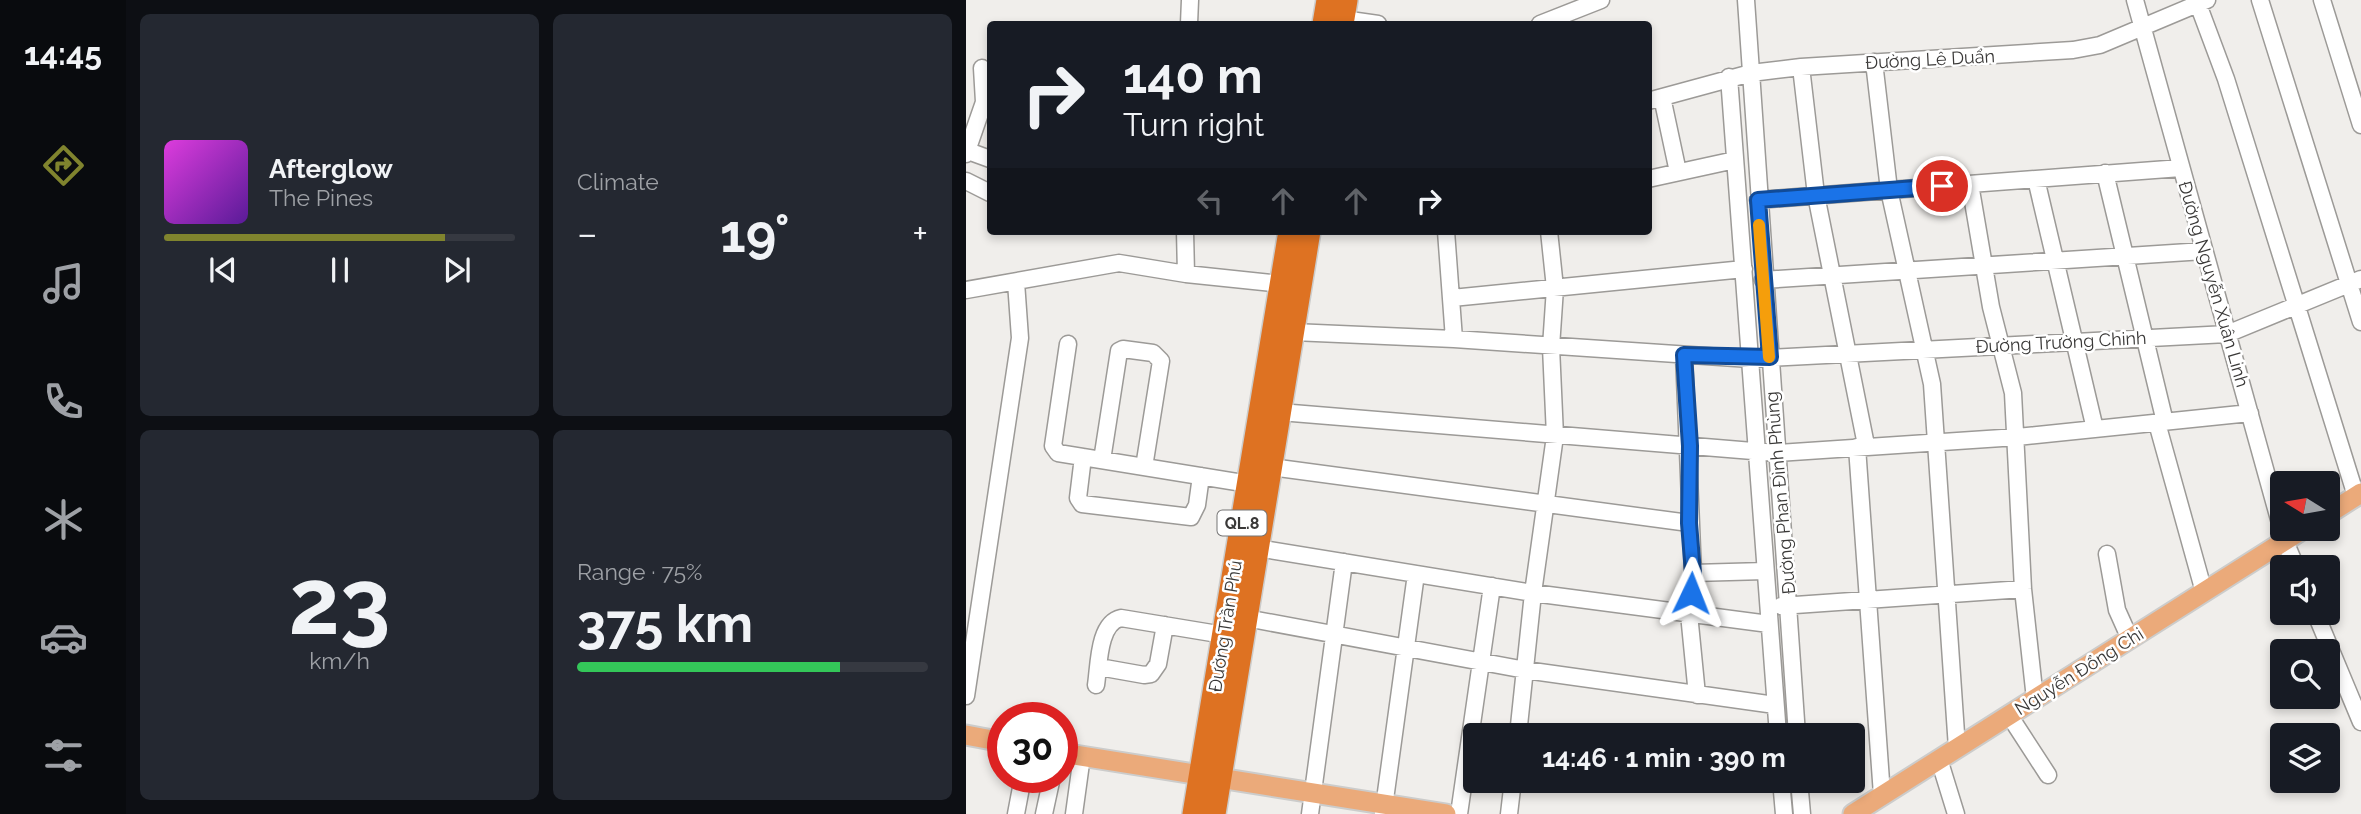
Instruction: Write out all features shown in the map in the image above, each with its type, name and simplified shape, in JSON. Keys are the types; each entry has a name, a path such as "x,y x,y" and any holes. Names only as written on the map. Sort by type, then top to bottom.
{"highway":[{"path":"1328,0 1339,17"},
{"name":"Đường Trần Phú","path":"1195,814 1210,777 1246,618 1257,548 1281,284 1289,235"},
{"name":"Đường Trần Phú","path":"1214,814 1210,777 1224,635 1280,412 1308,235"}],"main road":[{"path":"2340,506 2358,495"},
{"name":"Nguyễn Đổng Chi","path":"1853,814 2285,541"},
{"path":"966,735 987,738"},
{"path":"1078,755 1210,777 1312,804 1446,814"}],"street":[{"path":"1189,21 1191,0"},
{"path":"1552,21 1601,0"},
{"name":"Đường Phan Đình Phùng","path":"1746,0 1763,280 1796,723"},
{"name":"Đường Nguyễn Xuân Linh","path":"2135,0 2270,486"},
{"path":"2260,0 2355,281 2361,322"},
{"path":"2322,0 2361,125"},
{"path":"2202,2 2358,495"},
{"name":"Đường Lê Duẩn","path":"1655,99 1729,77 1801,67 2100,46 2202,2"},
{"path":"1339,17 1361,21"},
{"path":"1874,62 1888,190 1932,384 1957,748"},
{"path":"1801,67 1816,195 1849,353 1862,446 1882,795"},
{"path":"982,68 984,102 967,152 987,158"},
{"name":"Đường Phan Đình Phùng","path":"1729,77 1777,723"},
{"path":"1655,99 1678,172"},
{"path":"1652,178 1735,160"},
{"path":"1758,200 2181,168"},
{"path":"2105,173 2146,338 2161,423 2204,592"},
{"path":"2036,179 2095,429"},
{"path":"966,181 987,192"},
{"path":"1970,184 1983,265 2013,393 2023,589 2035,699"},
{"path":"1185,235 1186,274"},
{"path":"1446,235 1454,339"},
{"path":"1519,723 1533,593 1555,436 1551,347 1555,289 1549,235"},
{"path":"1763,280 1833,273 2204,251"},
{"path":"966,290 1119,263 1186,274 1281,284"},
{"path":"1452,298 1744,269"},
{"name":"Đường Trường Chinh","path":"1293,332 1454,339 1749,359 2227,334 2355,281"},
{"path":"966,696 1020,338 1016,282"},
{"path":"1068,344 1053,446 1058,453 1201,476 1545,506 1689,523"},
{"path":"1102,460 1119,351 1123,349 1153,353 1161,361 1144,467"},
{"path":"1684,355 1690,446 1689,523 1693,573 1689,614 1697,695"},
{"path":"1280,412 1777,453 1936,440 2017,437 2250,413"},
{"path":"1083,457 1078,498 1082,504 1191,517 1197,505 1201,476"},
{"name":"Đường Nguyễn Xuân Linh","path":"2285,541 2291,555"},
{"path":"1257,548 1533,593 1689,614 1769,616 1789,606 2023,589"},
{"path":"2107,554 2117,610 2130,639"},
{"path":"1312,804 1344,562"},
{"path":"1693,573 1765,571"},
{"path":"1383,809 1416,573"},
{"path":"1459,814 1492,586"},
{"path":"1246,618 1525,670 1776,705"},
{"path":"1096,685 1105,630 1114,619 1224,635"},
{"path":"1099,667 1144,676 1151,674 1158,664 1165,625"},
{"path":"2320,625 2361,722"},
{"path":"2009,715 2048,775"},
{"path":"1074,814 1082,756"},
{"path":"1939,759 1956,814"},
{"path":"1016,814 1020,793"},
{"path":"1044,814 1049,793"},
{"path":"1509,814 1511,793"},
{"path":"1782,793 1784,814"},
{"path":"1800,793 1802,814"}],"slow traffic":[{"path":"1759,225 1769,357"}],"route":[{"path":"1691,593 1693,573 1689,523 1690,446 1684,355 1749,359 1770,357 1758,200 1942,186"}]}
